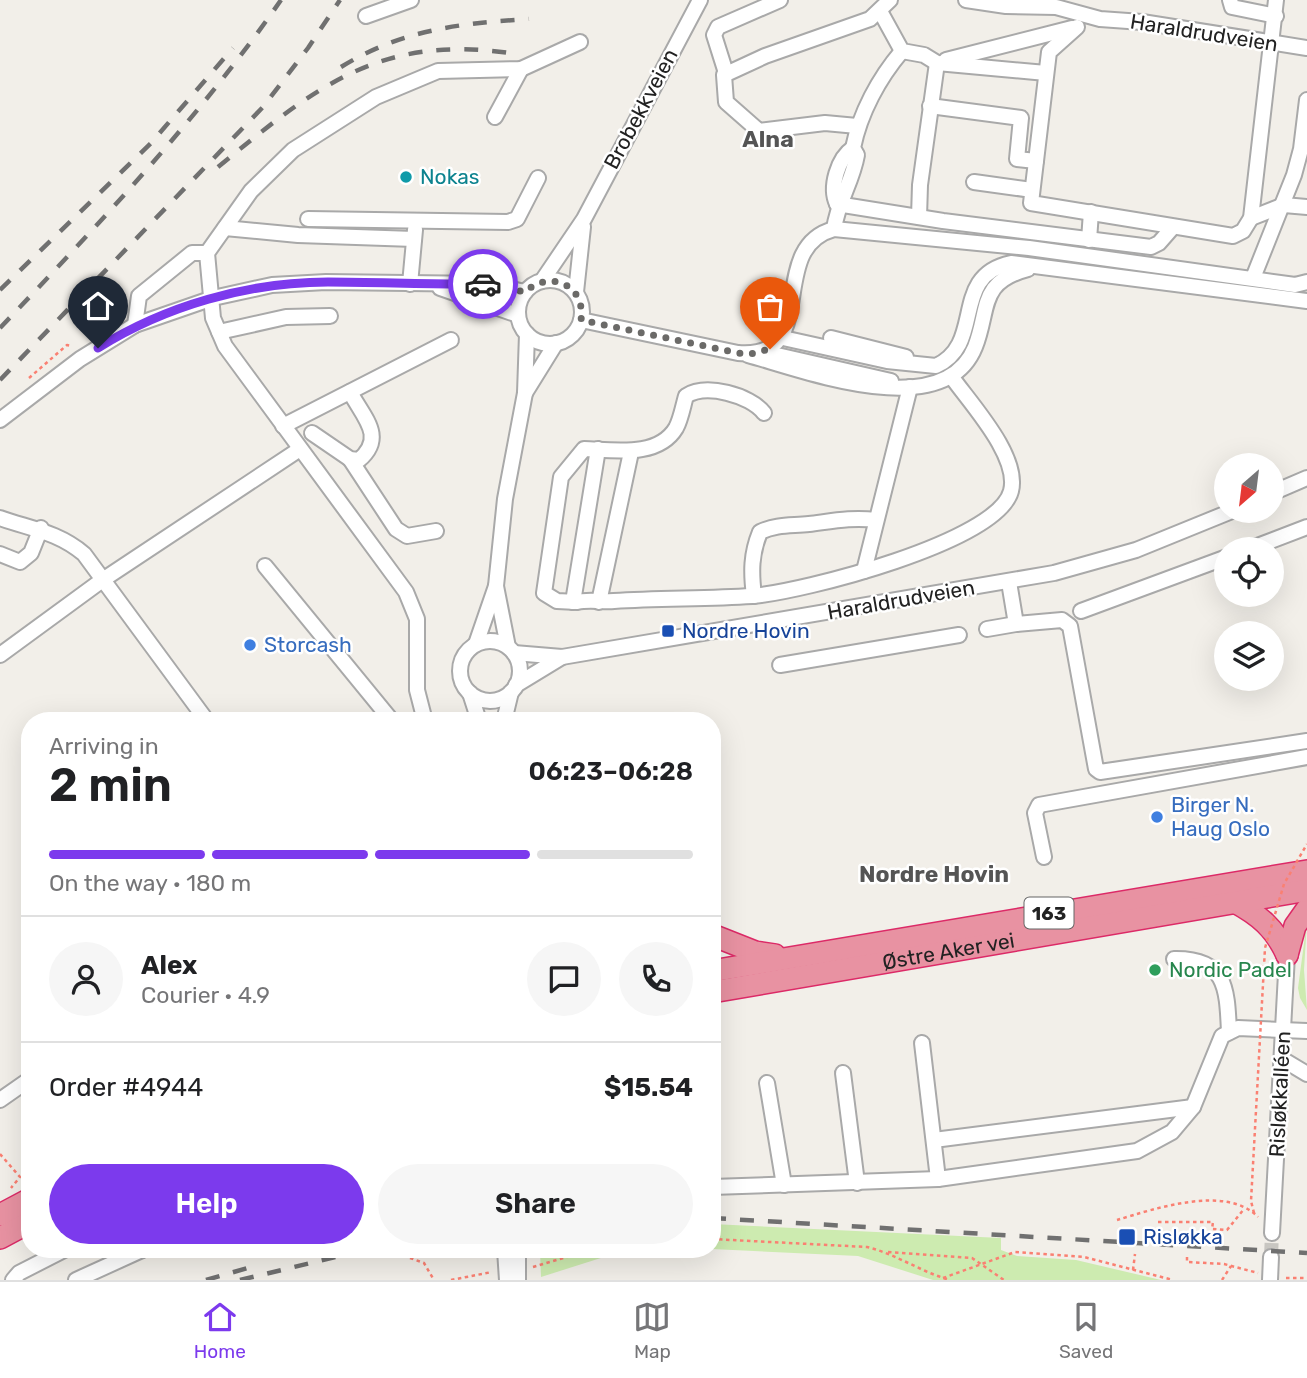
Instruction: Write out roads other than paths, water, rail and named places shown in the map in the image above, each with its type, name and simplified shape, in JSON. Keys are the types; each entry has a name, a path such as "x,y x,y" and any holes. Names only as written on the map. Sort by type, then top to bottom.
{"highway":[{"name":"Østre Aker vei","path":"721,970 1307,871"},
{"name":"Østre Aker vei","path":"721,990 1307,890"},
{"path":"1233,901 1258,915 1269,926 1287,955"},
{"path":"1287,955 1295,926 1307,909"},
{"path":"721,939 755,952 790,958"},
{"path":"721,1001 740,987"},
{"path":"0,1214 21,1204"},
{"path":"0,1238 21,1227"}],"street":[{"path":"366,16 411,0"},
{"name":"Brobekkveien","path":"542,281 584,219 700,0"},
{"path":"726,73 714,35 718,27 779,0"},
{"path":"966,0 1006,6 1040,4 1078,13"},
{"path":"1230,0 1232,7 1276,16"},
{"path":"1078,13 1051,47 1031,203 1233,236 1243,231 1251,219 1276,0"},
{"path":"858,126 825,123 759,131 726,102 723,79 726,73 765,56 870,19 885,5 902,51"},
{"path":"937,62 1078,13"},
{"name":"Haraldrudveien","path":"1078,13 1100,19 1142,22 1307,48"},
{"path":"423,712 417,690 417,619 406,593 225,346 214,318 214,298 207,253 251,191 293,150 376,97 438,71 521,69 580,42"},
{"path":"902,51 924,55 937,62 1046,73"},
{"path":"834,229 837,204 847,190 855,165 857,155 853,148 858,126 886,70 902,51"},
{"path":"919,217 937,62"},
{"path":"495,117 521,69"},
{"path":"1253,278 1304,150 1307,100"},
{"path":"930,106 1021,118 1017,159 1036,162"},
{"path":"307,219 508,222 517,219 538,178"},
{"path":"974,182 1032,190"},
{"path":"837,204 1151,247 1159,243 1173,227"},
{"path":"1251,219 1284,205 1307,207"},
{"path":"1089,240 1091,212"},
{"name":"Brobekkveien","path":"576,292 577,261 584,219"},
{"path":"411,284 416,220"},
{"path":"225,228 298,236 414,239"},
{"path":"762,352 784,335 803,253 815,236 834,229 1029,248 1295,285 1307,282"},
{"path":"135,325 139,296 192,253 207,253"},
{"path":"784,335 887,361 930,366 943,363 956,352 965,331 975,290 989,271 1011,263 1307,301"},
{"path":"581,320 738,353 890,390 928,386 951,376 969,359 993,287 1012,273 1036,267"},
{"path":"476,644 496,586 505,499 525,393 527,334 519,315 519,303 525,292 542,281 555,280 576,292 582,310 581,320 572,335 556,343 540,342 527,334"},
{"path":"0,420 80,359 135,325 214,298 272,285 326,282 488,284 525,292"},
{"path":"432,285 519,315"},
{"path":"219,332 286,317 330,316"},
{"path":"283,426 451,340"},
{"path":"525,393 556,343"},
{"path":"738,353 762,352 911,387"},
{"path":"764,414 756,403 713,390 693,392 686,396 678,426 668,439 631,452 584,449 561,477 544,593 557,601 573,602 754,596 900,561 984,523 1001,509 1011,491 1005,453 951,376"},
{"path":"864,571 911,387"},
{"path":"350,392 374,438 372,448 359,460 350,459"},
{"path":"312,433 350,459 396,529 407,536 436,531"},
{"path":"0,655 101,580 300,449"},
{"path":"573,602 598,449"},
{"path":"599,602 631,452"},
{"path":"1284,489 1307,478"},
{"path":"0,518 41,528 67,540 84,554 200,712"},
{"path":"754,596 753,548 760,532 775,525 810,524 839,518 876,520"},
{"name":"Haraldrudveien","path":"511,650 562,657 1009,582 1123,554 1214,518"},
{"path":"1281,537 1307,527"},
{"path":"0,554 20,562 31,553 41,528"},
{"path":"1081,611 1214,562"},
{"path":"265,566 385,712"},
{"path":"1009,582 1016,624"},
{"path":"496,586 511,650 520,669 507,712"},
{"path":"987,629 1062,620 1070,626 1096,769 1100,772 1307,741"},
{"path":"780,665 959,635"},
{"path":"476,712 470,694 462,682 460,667 465,653 476,644 492,641 511,650"},
{"name":"Haraldrudveien","path":"513,689 562,657"},
{"path":"470,694 491,701 513,689"},
{"path":"1044,857 1035,813 1039,805 1307,757"},
{"name":"Risløkkalléen","path":"1272,1233 1287,955"},
{"path":"1174,959 1200,961 1223,980 1228,999 1229,1032"},
{"path":"721,1187 938,1180 1138,1151 1172,1132 1193,1107 1222,1036 1238,1028 1307,1031"},
{"path":"922,1043 938,1180"},
{"path":"1282,1059 1293,1063 1307,1074"},
{"path":"844,1073 857,1183"},
{"path":"767,1083 784,1185"},
{"path":"0,1100 21,1085"},
{"path":"934,1140 1193,1107"},
{"path":"1271,1257 1274,1279"},
{"path":"13,1280 19,1273 48,1258"},
{"path":"76,1280 124,1258"},
{"path":"503,1276 504,1258"}],"tunnel":[{"path":"1271,1257 1272,1233"}],"railway":[{"path":"0,328 111,210 182,128 281,0"},
{"path":"0,380 263,107 340,0"},
{"path":"341,67 386,44 432,31 479,23 529,19"},
{"path":"0,290 151,143 233,48"},
{"path":"218,167 285,114 318,92 350,74 385,60 422,52 463,49 509,53"},
{"path":"721,1219 1307,1253"},
{"path":"240,1280 332,1258"},
{"path":"206,1280 251,1267"}],"place":[{"name":"Nokas","path":"406,177"},
{"name":"Nordre Hovin","path":"668,631"},
{"name":"Storcash","path":"250,645"},
{"name":"Birger N. Haug Oslo","path":"1157,817"},
{"name":"Nordic Padel","path":"1155,970"},
{"name":"Risløkka","path":"1127,1237"}],"district":[{"name":"Alna","path":"768,139"},
{"name":"Nordre Hovin","path":"934,874"}]}
